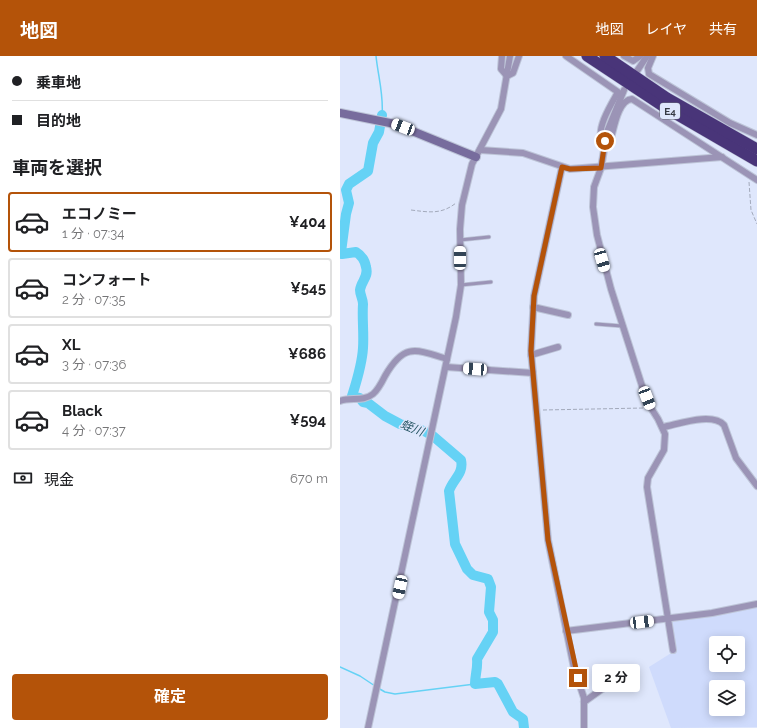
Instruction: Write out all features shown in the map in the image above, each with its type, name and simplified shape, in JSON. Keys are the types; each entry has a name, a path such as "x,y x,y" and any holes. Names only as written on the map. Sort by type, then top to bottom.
{"highway":[{"name":"E4","path":"587,56 664,107 757,161"},
{"name":"E4","path":"605,56 667,98 757,149"}],"street":[{"path":"502,56 501,69 507,76"},
{"path":"368,728 448,359 461,285 460,240 463,200 472,164 501,109 510,56"},
{"path":"507,76 513,72 519,56"},
{"path":"566,56 618,92 608,109 602,127 600,136 602,140 605,141"},
{"path":"624,56 633,62 640,56"},
{"path":"638,71 647,56"},
{"path":"653,56 648,68 649,74 730,123 756,132"},
{"path":"624,90 610,121 601,168 593,194 597,235 622,326 650,407 662,427 666,438 664,450 648,478 647,487 673,650"},
{"path":"605,141 611,138 615,121 624,103 632,99 757,180"},
{"path":"340,113 395,124 478,153 523,153 570,169 601,168 722,157"},
{"path":"562,167 533,308 531,355 548,540 574,668 584,702 584,728"},
{"path":"533,308 568,314"},
{"path":"531,355 558,347"},
{"path":"340,401 346,399 361,399 374,394 392,364 403,354 411,351 418,351 448,359"},
{"path":"446,368 533,373"},
{"path":"662,427 710,419 720,421 724,425 736,458 757,486"},
{"path":"566,631 712,613 757,604"},
{"path":"584,702 602,689 621,682"}],"lane":[{"path":"460,240 489,237"},
{"path":"461,285 491,282"},
{"path":"596,324 622,326"}],"path":[{"path":"750,176 751,210 757,224"},
{"path":"411,210 439,212 446,210 463,200"},
{"path":"536,411 560,409 629,410 650,407"}],"shaded area":[{"path":"757,607 757,727 671,728 649,667 676,650 672,622"}],"waterway":[{"path":"376,56 382,93 382,115"},
{"name":"蛭川","path":"382,115 379,132 373,143 368,171 349,184 346,190 349,203 341,252 342,254 358,253 364,260 367,270 360,290 363,304 362,354 359,372 352,396 360,398 363,402 368,403 385,416 400,424 424,431 433,436 461,460 462,465 460,473 449,491 455,544 467,569 473,575 488,579 491,587 489,612 493,620 493,632 477,659 475,684 495,682 498,684 513,712 523,719 524,728"},
{"path":"340,667 360,676 375,686"},
{"path":"378,688 385,692 395,694 475,684"}],"route":[{"path":"578,678 574,668 548,540 531,344 534,296 562,167 570,169 601,168 605,141"}]}
